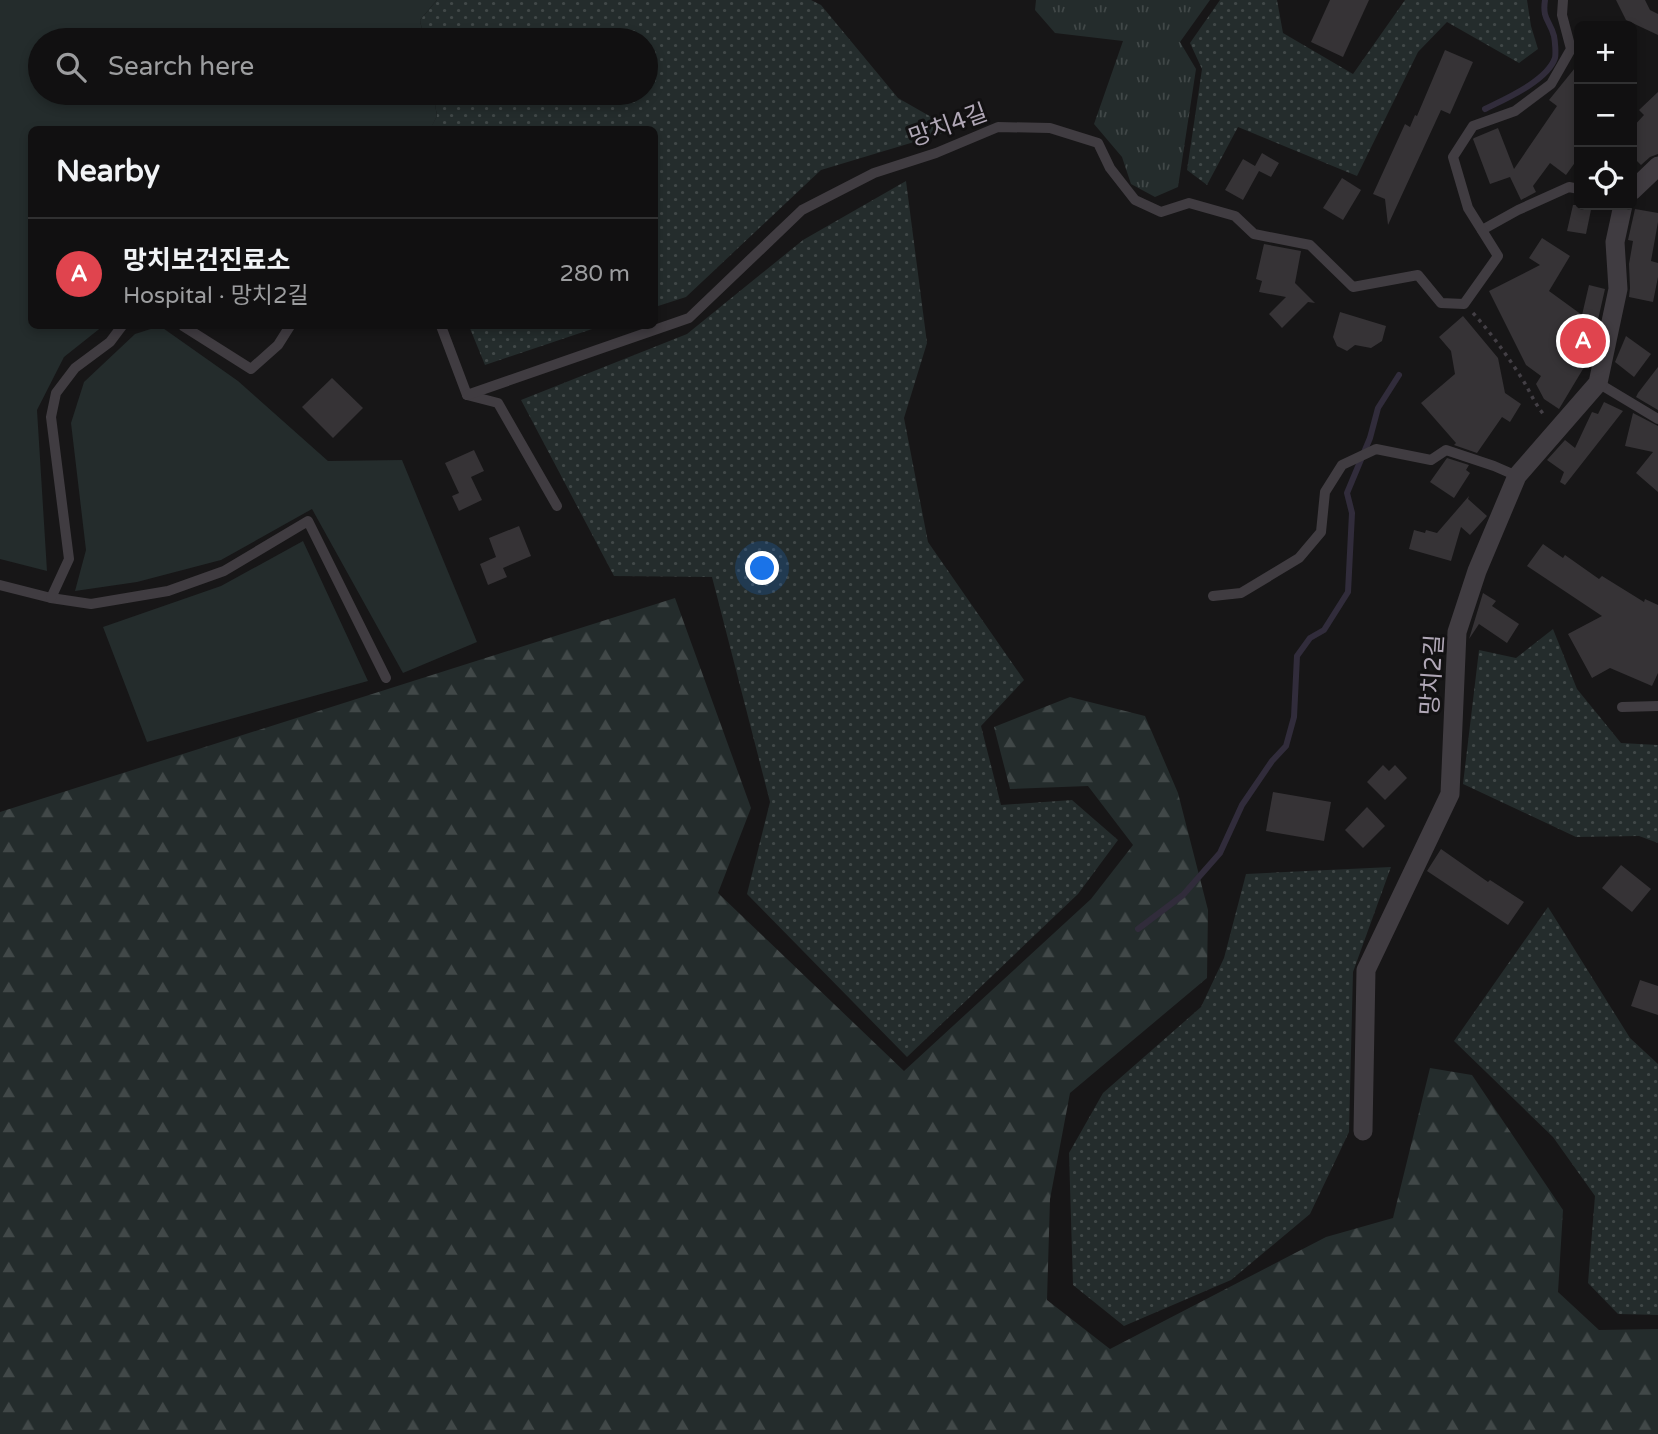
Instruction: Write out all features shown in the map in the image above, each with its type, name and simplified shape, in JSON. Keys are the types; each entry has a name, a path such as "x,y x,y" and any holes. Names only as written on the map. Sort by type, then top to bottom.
{"street":[{"path":"1637,186 1658,166"},
{"name":"망치2길","path":"1363,1131 1366,970 1450,793 1457,632 1477,571 1517,476 1598,383 1618,289 1615,242 1622,210"}],"lane":[{"path":"1464,304 1498,256 1468,208 1453,157 1473,126 1515,111 1551,85 1571,49 1562,15 1563,0"},
{"name":"망치4길","path":"658,329 689,318 802,210 874,173 936,153 998,127 1050,128 1098,143 1110,168 1135,200 1161,212 1189,203 1235,216 1254,234 1310,245 1353,287 1418,275 1441,303 1464,304"},
{"path":"1482,230 1518,210 1569,187 1574,188"},
{"path":"51,598 69,559 51,417 56,393 75,368 110,342 120,329"},
{"path":"188,329 251,369 278,345 288,329"},
{"path":"442,329 467,395 498,404 557,506"},
{"name":"망치4길","path":"467,395 657,329"},
{"path":"1598,383 1658,419"},
{"path":"1213,596 1241,593 1299,558 1321,532 1325,492 1342,465 1376,449 1431,460 1446,450 1517,476"},
{"path":"0,585 51,598 91,604 168,591 224,571 308,521 386,678"},
{"path":"1622,707 1658,706"}],"path":[{"path":"1464,304 1495,339 1525,383 1534,403 1557,430"}],"green space":[{"path":"0,0 437,0 420,20 422,28 28,28 28,105 435,105 437,116 432,126 28,126 28,329 99,329 64,357 37,410 47,571 0,559"},
{"path":"437,0 811,0 821,5 898,98 954,130 821,170 686,297 658,306 658,126 432,126 437,116 435,105 658,105 658,28 422,28 420,20"},
{"path":"1036,0 1210,0 1180,42 1196,69 1178,187 1155,197 1131,184 1122,157 1094,124 1123,41 1055,33 1035,10"},
{"path":"1220,0 1277,0 1283,33 1353,74 1405,0 1527,0 1538,49 1519,63 1447,22 1418,52 1357,176 1238,127 1207,185 1187,170 1202,69 1190,43"},
{"path":"906,181 927,343 904,418 928,542 1024,680 981,726 1001,805 1072,800 1118,840 1078,894 907,1057 747,894 770,802 712,577 614,576 521,400 687,334 803,240"},
{"path":"151,329 164,329 238,381 328,461 402,460 477,642 403,673 312,509 221,560 137,582 75,591 86,550 71,423 84,382 135,334"},
{"path":"470,329 592,329 485,365"},
{"path":"303,541 368,681 147,742 103,627 221,586"},
{"path":"675,598 751,808 718,893 904,1071 1091,899 1133,845 1088,786 1010,789 994,727 1070,697 1145,716 1178,793 1208,910 1207,978 1070,1093 1050,1199 1047,1300 1110,1349 1326,1237 1393,1218 1430,1068 1472,1075 1563,1210 1558,1292 1599,1330 1658,1329 1658,1434 0,1434 0,812"},
{"path":"1553,629 1577,689 1621,743 1658,745 1658,843 1639,836 1576,837 1463,784 1479,650 1516,658"},
{"path":"1391,867 1353,972 1349,1132 1310,1214 1231,1280 1124,1326 1073,1285 1069,1153 1103,1093 1201,1007 1224,958 1246,874"},
{"path":"1548,907 1630,1038 1658,1064 1658,1315 1618,1314 1588,1283 1595,1196 1553,1137 1454,1041"}],"building":[{"path":"1330,0 1369,0 1343,57 1311,42"},
{"path":"1616,0 1645,0 1650,10 1658,14 1658,35 1637,25 1637,21 1626,20"},
{"path":"1445,50 1473,62 1450,114 1441,110 1388,225 1385,199 1373,194 1405,124 1410,127 1415,115 1417,116"},
{"path":"1574,69 1574,164 1566,175 1550,163 1533,186 1536,192 1521,200 1510,177 1490,184 1473,139 1498,128 1514,169 1557,106 1549,100"},
{"path":"1658,92 1658,154 1641,165 1637,161 1637,123 1644,115 1639,110"},
{"path":"1262,153 1279,163 1271,177 1259,171 1243,200 1225,190 1243,159 1255,166"},
{"path":"1342,178 1361,190 1343,220 1323,208"},
{"path":"1573,205 1574,210 1591,210 1586,234 1567,231"},
{"path":"1635,210 1658,213 1651,261 1658,263 1653,302 1629,297 1629,264 1633,241 1628,240"},
{"path":"1542,238 1570,256 1549,291 1582,315 1589,285 1605,289 1589,359 1559,409 1544,399 1536,384 1541,376 1526,365 1489,291 1540,265 1529,258"},
{"path":"1264,244 1301,251 1295,283 1315,303 1308,302 1282,328 1269,314 1286,297 1259,292 1262,281 1256,279"},
{"path":"1340,312 1386,326 1382,341 1371,348 1355,345 1347,351 1337,346 1333,337"},
{"path":"1463,316 1498,358 1505,393 1521,404 1510,422 1502,417 1477,453 1454,445 1456,443 1421,403 1455,374 1451,351 1439,337"},
{"path":"1626,336 1651,354 1634,377 1615,362"},
{"path":"1658,367 1658,410 1636,397"},
{"path":"332,378 363,408 333,438 302,407"},
{"path":"1604,402 1623,411 1565,485 1560,482 1564,472 1547,460 1565,440 1575,448 1592,412 1598,414"},
{"path":"1633,413 1658,426 1658,492 1636,473 1653,452 1625,446"},
{"path":"474,450 484,471 471,477 482,500 459,511 452,496 459,493 445,463"},
{"path":"1447,458 1469,465 1466,470 1470,473 1454,498 1430,482"},
{"path":"1469,496 1468,499 1487,516 1470,535 1461,527 1451,561 1409,549 1414,530 1437,533"},
{"path":"519,526 531,556 503,568 507,577 488,585 480,564 496,557 489,538"},
{"path":"1543,544 1563,558 1565,555 1599,579 1602,576 1644,602 1645,599 1658,605 1658,673 1652,686 1610,668 1592,678 1568,634 1602,616 1527,566"},
{"path":"1483,593 1496,601 1492,606 1519,624 1507,643 1479,624 1469,639"},
{"path":"1383,765 1389,771 1395,765 1407,778 1385,800 1367,782"},
{"path":"1273,792 1331,802 1324,841 1266,831"},
{"path":"1367,807 1385,826 1363,848 1345,830"},
{"path":"1441,849 1488,882 1490,880 1524,902 1508,925 1427,871"},
{"path":"1621,865 1651,889 1632,912 1602,888"},
{"path":"1640,980 1658,986 1658,1015 1631,1006"}],"waterway":[{"path":"1485,109 1535,82 1551,66 1555,58 1555,44 1545,16 1545,0"},
{"path":"1138,929 1183,895 1220,853 1242,805 1272,761 1286,746 1294,717 1297,656 1310,638 1324,630 1348,592 1352,513 1347,493 1370,438 1378,408 1399,375"}],"place":[{"name":"망치보건진료소","path":"1583,341"}]}
